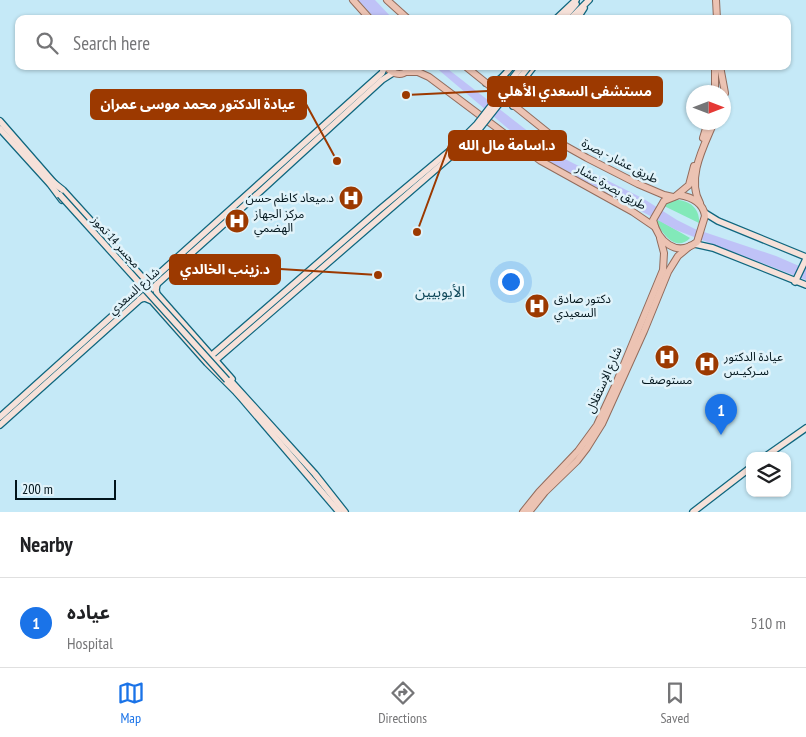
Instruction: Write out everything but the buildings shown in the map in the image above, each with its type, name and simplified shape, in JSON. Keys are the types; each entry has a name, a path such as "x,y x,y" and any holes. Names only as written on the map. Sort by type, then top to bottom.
{"main road":[{"path":"353,0 366,15"},
{"path":"387,0 404,15"},
{"path":"573,15 578,0"},
{"path":"561,15 578,0"},
{"path":"573,15 589,0"},
{"path":"712,0 713,15"},
{"path":"716,0 717,15"},
{"name":"شارع السعدي","path":"0,417 157,280 384,70"},
{"path":"390,70 393,73"},
{"name":"طريق بصرة عشار","path":"393,73 401,74 406,70"},
{"name":"طريق بصرة عشار","path":"411,70 429,77 541,161 654,224"},
{"name":"طريق عشار - بصرة","path":"469,70 562,144 638,184 664,195 674,196"},
{"path":"484,83 492,84 498,82 508,70"},
{"path":"455,150 519,70"},
{"path":"215,357 480,128 526,70"},
{"path":"514,106 514,92 531,70"},
{"path":"714,85 715,70"},
{"path":"721,70 722,85"},
{"name":"شارع السعدي","path":"157,280 263,190 382,80 393,73"},
{"path":"0,122 52,183 65,204 137,284 142,286 145,284 143,278"},
{"path":"0,130 52,183 63,190 143,278 148,281 157,280 157,294 215,357 241,395 339,512"},
{"path":"705,130 688,184 674,196 664,201 654,224 660,238 666,244 673,247 682,248 694,244 713,248 796,279 806,285"},
{"path":"694,244 705,216 696,192 696,173 698,161 711,130"},
{"name":"مجسر 14 تموز","path":"52,183 241,395"},
{"path":"674,196 687,196 700,204"},
{"path":"705,216 805,260 796,279"},
{"name":"شارع الإستقلال","path":"523,512 539,492 584,445 605,408 663,270 664,253 660,238"},
{"name":"شارع الإستقلال","path":"529,512 545,492 577,461 596,433 612,404 668,272 678,256 694,244"},
{"path":"137,284 138,297 152,301 207,364 241,395 316,474 345,512"},
{"path":"152,301 151,295 157,294"},
{"name":"شارع السعدي","path":"0,425 138,297"},
{"path":"772,452 806,428"},
{"path":"693,512 746,471"}],"green space":[{"path":"670,201 687,202 694,207 698,214 699,223 664,206"},
{"path":"657,219 690,238 685,242 679,243 670,240 661,230"}],"water":[{"path":"358,0 375,0 389,15 372,15"},
{"path":"439,70 449,70 561,157 644,199 695,229 776,256 806,269 806,280 676,230 543,158"}],"place":[{"name":"مستشفى السعدي الأهلي","path":"406,95"},
{"name":"عيادة الدكتور محمد موسى عمران","path":"337,161"},
{"name":"د.ميعاد كاظم حسن","path":"351,198"},
{"name":"مركز الجهاز الهضمي","path":"237,221"},
{"name":"د.اسامة مال الله","path":"417,232"},
{"name":"د.زينب الخالدي","path":"378,275"},
{"name":"دكتور صادق السعيدي","path":"537,306"},
{"name":"مستوصف","path":"667,357"},
{"name":"عيادة الدكتور سـركيـس","path":"707,364"},
{"name":"عياده","path":"721,435"}],"district":[{"name":"الأيوبيين","path":"440,292"}]}
